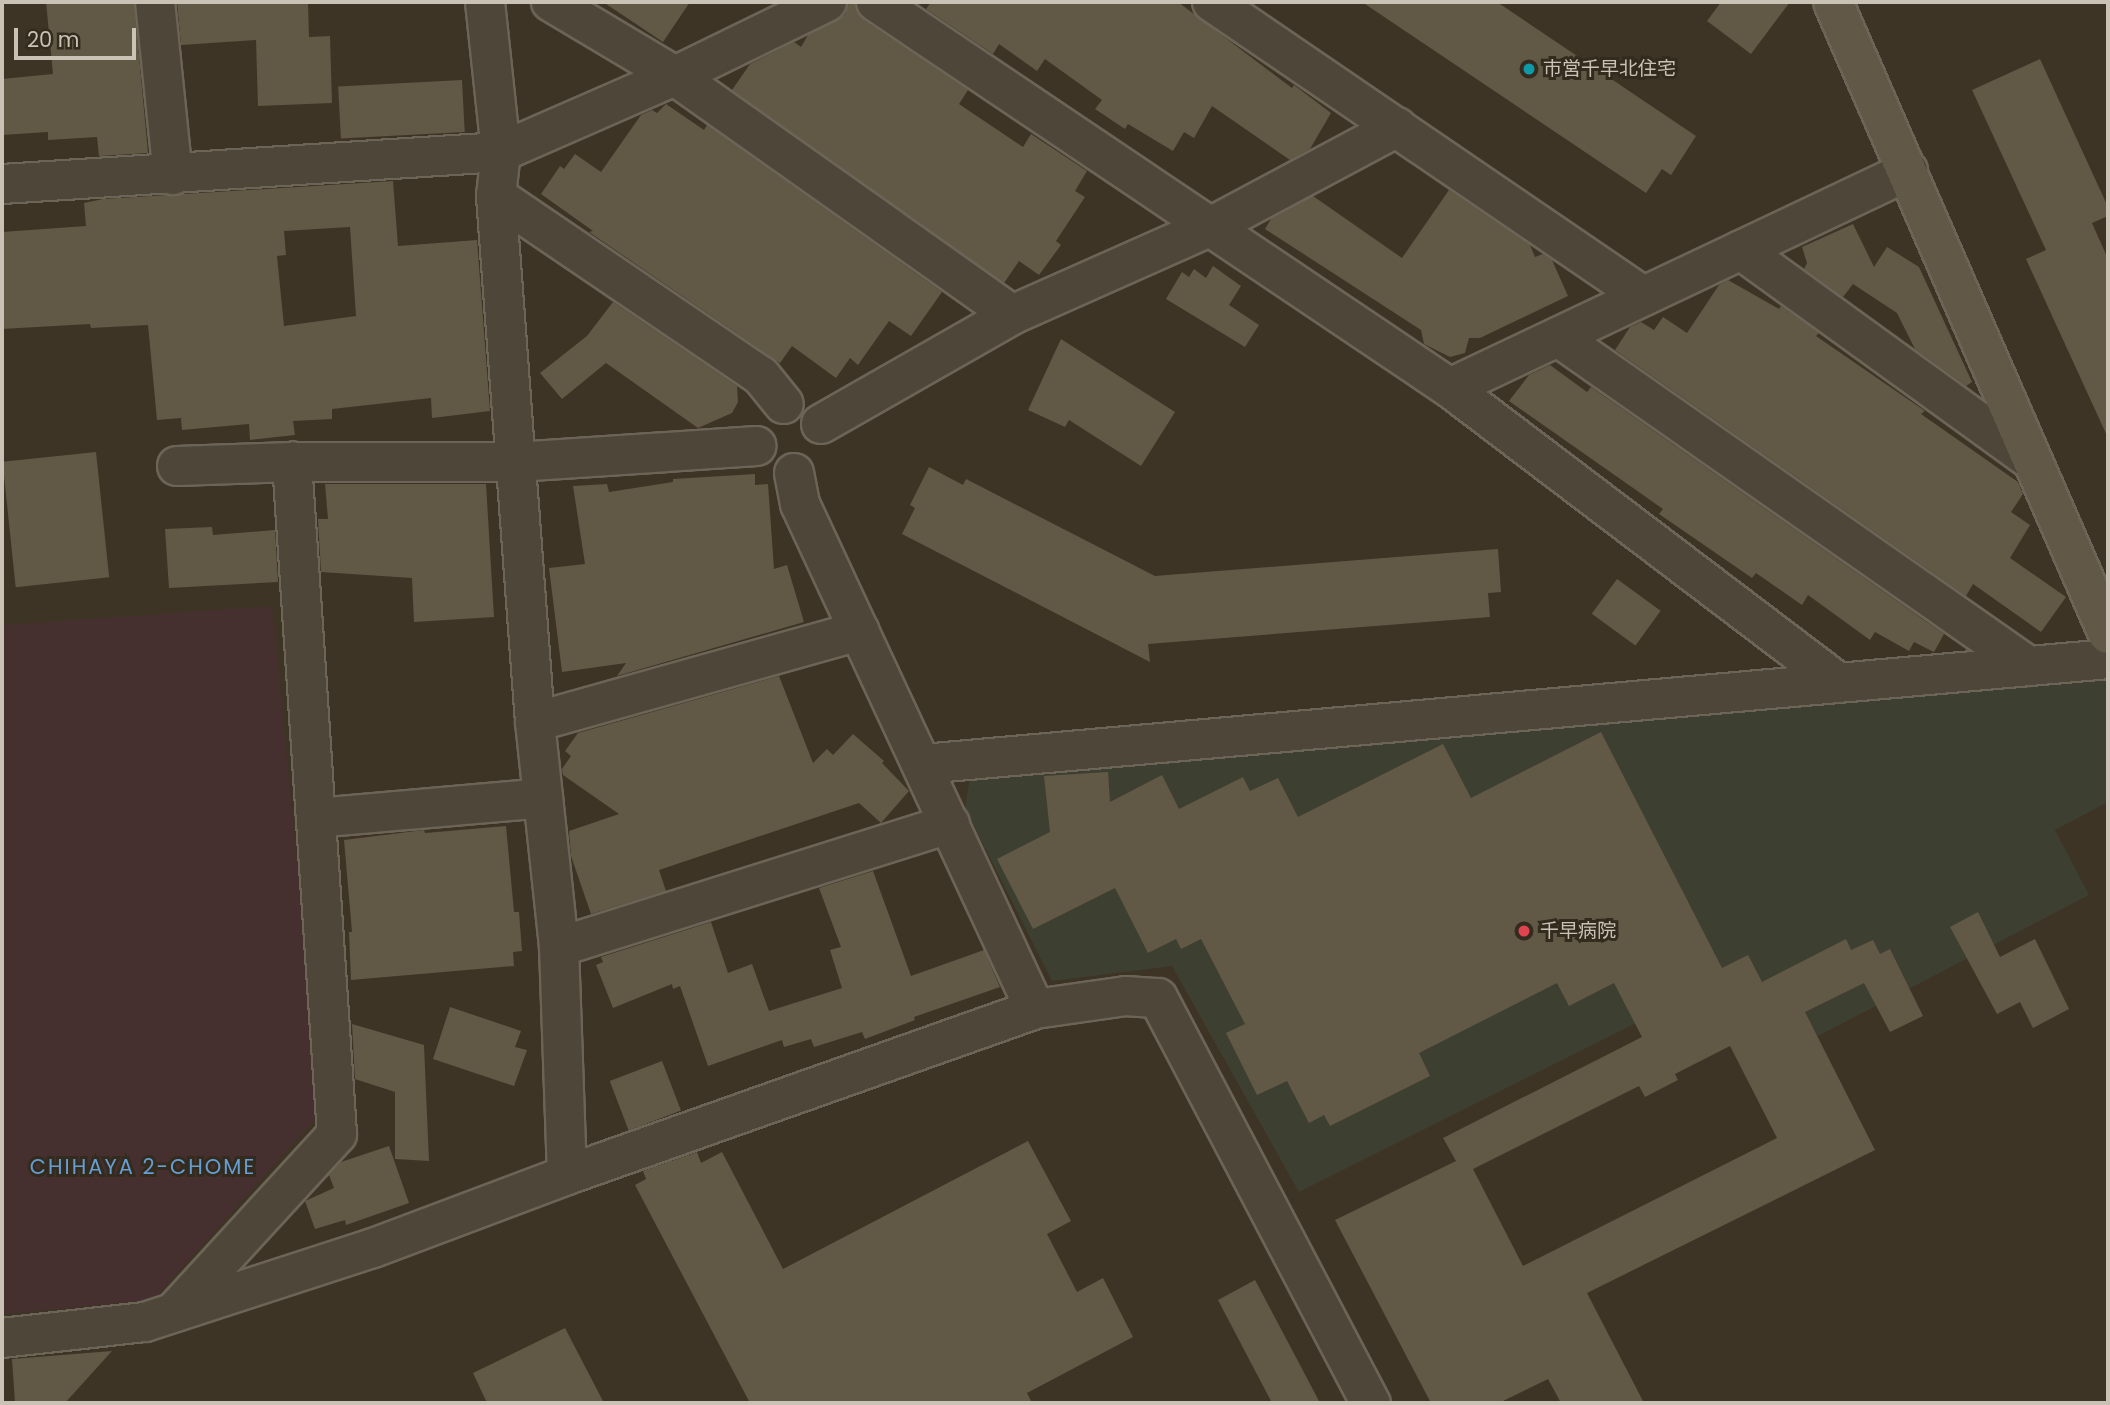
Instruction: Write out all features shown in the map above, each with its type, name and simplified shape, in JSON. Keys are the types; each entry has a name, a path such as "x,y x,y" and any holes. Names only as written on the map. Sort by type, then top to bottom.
{"street":[{"path":"155,2 173,174"},
{"path":"485,2 501,152 496,196 536,722 559,947 567,1175"},
{"path":"551,2 675,76 1012,315"},
{"path":"2,184 501,152 675,76 827,2"},
{"path":"876,2 1450,388 1838,683"},
{"path":"1212,2 1643,296"},
{"path":"1833,2 2108,634"},
{"path":"821,424 1012,315 1210,227 1397,127"},
{"path":"1450,388 1908,170"},
{"path":"496,196 761,376 784,404"},
{"path":"1741,250 2033,461"},
{"path":"1558,337 2028,666"},
{"path":"784,404 806,408 821,424 824,434 821,455 805,470 794,473 774,470 766,464 755,446 758,424 764,414 784,404"},
{"path":"177,466 292,462 516,462 755,446"},
{"path":"174,1313 337,1134 292,462"},
{"path":"794,473 800,504 1035,1009"},
{"path":"536,722 859,631"},
{"path":"923,764 2108,659"},
{"path":"316,818 543,797"},
{"path":"559,947 950,824"},
{"path":"2,1338 145,1322 373,1248 567,1175 1035,1009 1126,996 1158,998 1371,1403"}],"shaded area":[{"path":"272,606 321,1112 153,1300 2,1314 2,625"},
{"name":"千早病院","path":"2108,678 2108,802 2055,830 2089,895 1747,1073 1700,991 1299,1192 1172,966 1052,981 965,808 970,777"}],"building":[{"path":"46,2 134,2 148,153 99,156 97,137 48,140 48,132 2,135 2,79 53,74"},
{"path":"177,2 308,2 309,37 330,36 332,103 258,106 256,40 181,45"},
{"path":"603,2 690,2 663,42"},
{"path":"849,2 855,4 864,20 968,90 959,104 1023,147 1031,134 1087,171 1075,191 1085,197 1056,241 1061,245 1039,275 1019,261 1004,283 732,90 750,64 794,42 801,47 808,35 845,15"},
{"path":"931,2 1178,2 1292,88 1294,85 1331,113 1310,149 1290,160 1212,106 1194,138 1184,132 1173,151 1128,124 1125,129 1095,109 1102,100 1045,59 1037,71 999,44 993,54 926,9"},
{"name":"市営千早北住宅","path":"1362,2 1497,2 1696,136 1671,175 1662,169 1646,193"},
{"path":"1721,2 1790,2 1751,54 1707,21"},
{"path":"2040,59 2108,207 2108,216 2092,223 2108,259 2108,438 2026,259 2046,250 1972,90"},
{"path":"462,80 465,132 341,138 338,86"},
{"path":"666,104 704,130 707,125 942,292 911,336 889,321 858,365 850,358 836,378 792,346 780,363 589,232 593,231 541,194 560,166 564,169 575,154 601,172 641,115 652,110 657,113"},
{"path":"393,181 398,246 477,240 490,411 432,418 431,398 332,409 332,419 293,421 295,435 250,440 249,424 182,430 181,418 157,420 148,325 91,328 90,324 2,329 2,232 86,226 84,203 103,199","holes":["350,227 356,316 284,326 277,256 286,255 284,231"]},
{"path":"1449,190 1530,245 1535,257 1543,254 1552,260 1568,296 1480,338 1469,338 1465,353 1450,357 1424,344 1421,330 1265,229 1271,219 1313,196 1402,258"},
{"path":"1853,224 1874,267 1887,247 1919,267 1972,382 1966,386 1915,349 1897,313 1853,284 1843,297 1804,269 1807,263 1802,247"},
{"path":"1213,266 1241,286 1229,305 1259,325 1245,347 1166,299 1182,272 1189,277 1194,269 1206,278"},
{"path":"1728,280 1779,309 1781,306 1819,333 1816,336 1925,411 1921,414 2018,482 2023,494 2011,512 2030,525 2010,558 2066,597 2041,632 1973,584 1966,596 1615,350 1630,327 1641,322 1654,330 1663,317 1687,333 1719,285"},
{"path":"613,302 737,386 738,402 732,413 698,428 606,363 562,399 540,373 587,336"},
{"path":"1061,339 1175,412 1141,466 1069,420 1065,427 1028,410"},
{"path":"1550,365 1587,392 1591,387 1944,634 1934,652 1914,642 1909,651 1875,632 1870,640 1808,595 1802,605 1756,573 1752,578 1659,514 1663,509 1509,401 1529,375"},
{"path":"96,452 109,577 16,587 3,462"},
{"path":"929,467 963,485 966,479 1155,576 1498,549 1501,592 1488,593 1490,617 1148,644 1150,662 902,534 915,508 910,505"},
{"path":"755,474 755,485 768,484 774,569 787,565 804,622 617,676 626,663 562,672 549,568 585,564 573,486 607,484 609,492 673,482 673,479"},
{"path":"325,484 486,484 494,617 414,622 412,578 321,572 318,519 328,519"},
{"path":"212,527 213,535 275,530 278,582 169,588 165,529"},
{"path":"1617,579 1661,611 1635,646 1592,614"},
{"path":"779,676 813,763 827,749 833,755 853,734 884,761 882,763 909,791 881,823 859,803 659,870 666,891 591,914 571,856 569,831 619,814 563,775 562,769 571,756 565,751 578,733"},
{"path":"1601,732 1722,968 1748,955 1762,982 1846,939 1851,950 1873,940 1880,954 1890,949 1923,1016 1890,1032 1864,983 1805,1012 1875,1150 1587,1293 1644,1403 1561,1403 1548,1379 1499,1403 1431,1403 1335,1220 1456,1161 1443,1138 1642,1037 1614,983 1569,1006 1557,983 1419,1053 1430,1076 1330,1126 1324,1115 1309,1123 1287,1081 1257,1095 1226,1033 1245,1024 1201,939 1181,949 1176,939 1148,953 1115,888 1033,929 997,859 1050,832 1044,776 1108,772 1110,802 1162,775 1179,809 1243,777 1250,791 1278,778 1298,817 1443,744 1471,798","holes":["1730,1046 1777,1138 1523,1266 1473,1169 1639,1086 1645,1097 1678,1080 1675,1074"]},
{"path":"506,826 514,912 519,912 522,951 513,952 514,966 351,980 349,932 352,932 344,840 424,830 425,833"},
{"path":"873,871 911,976 984,950 1000,987 914,1017 915,1020 865,1039 862,1032 814,1047 811,1039 784,1047 782,1040 708,1066 680,986 673,989 672,984 613,1008 596,965 603,962 601,957 711,922 728,973 752,964 769,1011 842,988 830,950 841,947 819,888"},
{"path":"1978,912 2000,957 2035,939 2069,1009 2033,1028 2020,1002 1997,1014 1950,927"},
{"path":"450,1007 521,1031 515,1047 527,1050 514,1086 433,1059"},
{"path":"352,1024 424,1045 429,1161 395,1159 395,1092 355,1079"},
{"path":"662,1061 681,1110 629,1131 610,1081"},
{"path":"1028,1141 1071,1221 1047,1234 1077,1292 1103,1278 1133,1337 1027,1393 1032,1403 750,1403 635,1185 646,1179 643,1171 697,1152 701,1163 722,1152 783,1269"},
{"path":"389,1146 409,1203 346,1225 345,1220 315,1229 305,1201 334,1188 329,1175 341,1162"},
{"path":"1255,1280 1320,1403 1272,1403 1218,1300"},
{"path":"565,1328 604,1403 487,1403 473,1373"},
{"path":"112,1351 65,1403 15,1403 12,1359"}],"place":[{"name":"市営千早北住宅","path":"1529,69"},
{"name":"千早病院","path":"1524,931"}],"district":[{"name":"CHIHAYA 2-CHOME","path":"143,1167"}]}
